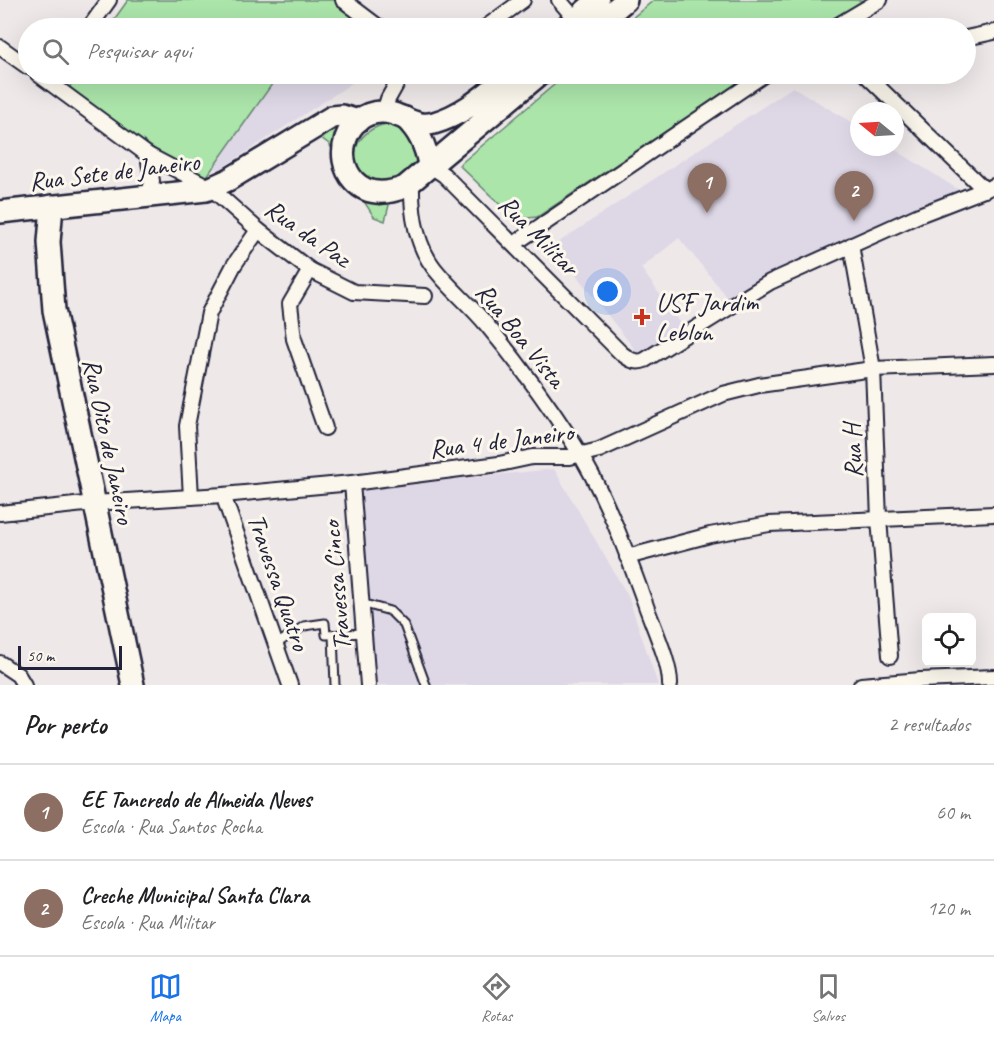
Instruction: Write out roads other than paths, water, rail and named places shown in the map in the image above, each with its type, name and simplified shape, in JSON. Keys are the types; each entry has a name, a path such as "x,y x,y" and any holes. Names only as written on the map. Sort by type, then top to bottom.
{"main road":[{"path":"584,18 598,0"},
{"path":"593,18 626,0"},
{"path":"499,84 477,102 434,123 414,123 384,112 371,114 358,121 347,134 343,147 343,160 347,172 356,183 367,190 380,193 393,192 405,187 528,84"},
{"name":"Rua Sete de Janeiro","path":"0,212 202,191 228,180 332,117 342,116 358,121"},
{"path":"405,118 415,127 429,165"},
{"name":"Rua Oito de Janeiro","path":"52,206 49,242 54,310 133,685"}],"street":[{"path":"96,18 109,0"},
{"path":"343,0 367,18"},
{"path":"499,18 523,0"},
{"path":"559,0 572,18"},
{"path":"850,18 880,0"},
{"path":"976,36 994,32"},
{"path":"0,47 18,60"},
{"name":"Rua da Paz","path":"61,84 148,154 211,188 258,230 310,270 354,292 425,296"},
{"path":"384,112 396,84"},
{"path":"514,244 750,84"},
{"path":"877,84 989,188"},
{"path":"148,154 152,182 148,196"},
{"name":"Rua Militar","path":"429,165 444,175 621,353 638,362 645,360 770,282 919,215 989,188"},
{"name":"Rua Boa Vista","path":"412,181 411,203 415,226 429,261 485,322 523,370 574,443 615,525 664,656 670,685"},
{"path":"191,497 188,426 209,313 234,265 258,230"},
{"name":"Rua H","path":"851,245 873,369 879,519 890,656"},
{"path":"310,270 290,304 294,339 325,428"},
{"name":"Rua 4 de Janeiro","path":"0,513 94,503 223,495 352,483 499,464 532,457 580,455 599,450 723,394 759,385 873,369 994,364"},
{"name":"Travessa Cinco","path":"352,483 364,633 364,685"},
{"name":"Travessa Quatro","path":"223,495 290,685"},
{"path":"627,557 710,535 769,524 994,514"},
{"path":"0,663 11,669 24,685"},
{"path":"861,685 994,677"}],"lane":[{"path":"361,603 390,611 404,625 426,685"},
{"path":"275,645 304,626 325,623 327,635 364,633"},
{"path":"333,635 335,685"}],"place":[{"name":"EE Tancredo de Almeida Neves","path":"707,213"},
{"name":"Creche Municipal Santa Clara","path":"854,221"},
{"name":"USF Jardim Leblon","path":"642,317"}]}
